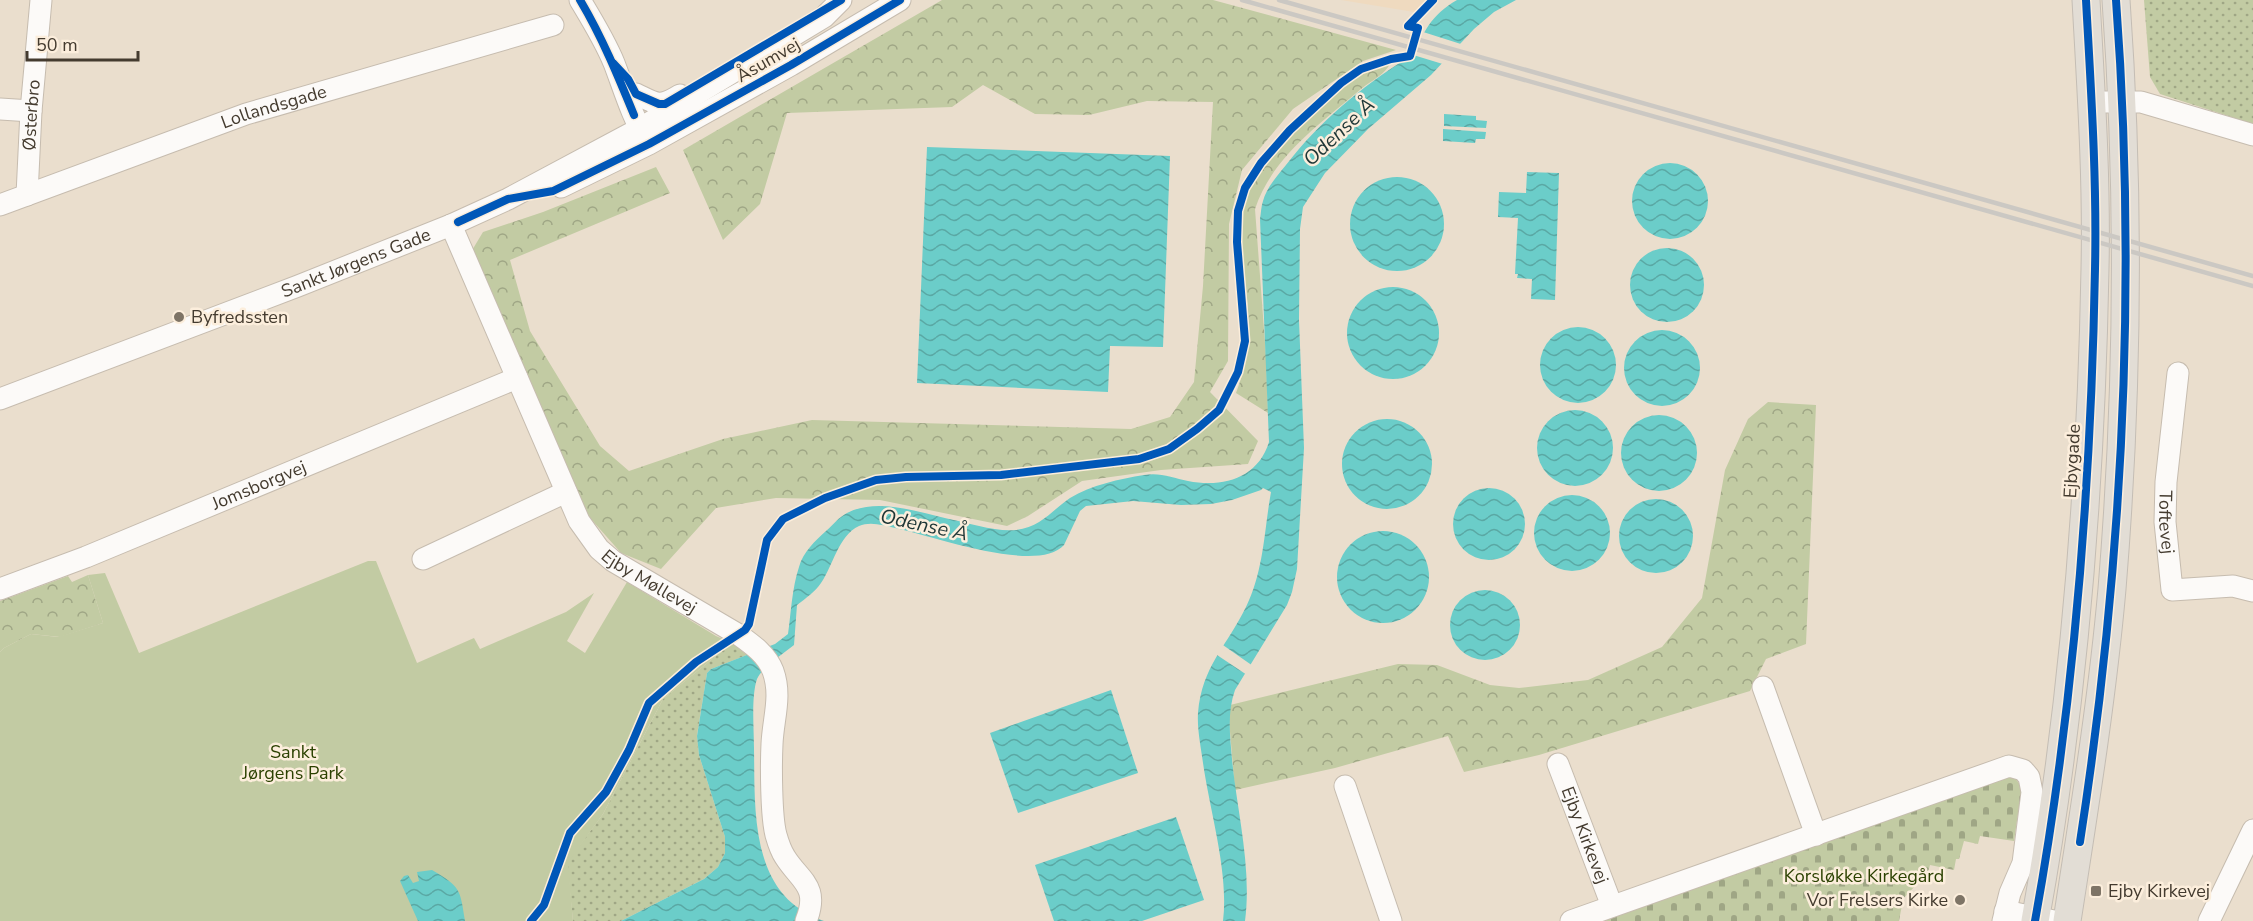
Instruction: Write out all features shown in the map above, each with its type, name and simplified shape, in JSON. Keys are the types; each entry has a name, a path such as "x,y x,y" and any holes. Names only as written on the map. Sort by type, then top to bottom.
{"main road":[{"name":"Ejbygade","path":"2042,920 2080,579 2091,398 2095,268 2092,102 2086,0"},
{"path":"2067,921 2097,718 2112,590 2119,477 2126,305 2123,100 2116,0"}],"street":[{"name":"Østerbro","path":"27,195 31,111 41,0"},
{"path":"580,0 650,133"},
{"name":"Åsumvej","path":"650,133 791,65 900,0"},
{"path":"636,94 659,104 665,104 840,1"},
{"name":"Åsumvej","path":"650,133 824,17 840,1"},
{"name":"Lollandsgade","path":"0,205 246,114 553,25"},
{"path":"614,63 628,79 636,94 650,133"},
{"path":"2092,102 2123,100 2141,102 2253,135"},
{"path":"0,109 31,111"},
{"name":"Sankt Jørgens Gade","path":"0,399 451,225 508,199 553,191 650,133"},
{"name":"Ejby Møllevej","path":"451,225 579,521 599,549 613,561 739,635 758,649 773,671 778,694 772,744 776,834 785,857 802,876 810,893 808,915"},
{"name":"Toftevej","path":"2178,373 2166,482 2165,522 2172,590 2233,586 2253,591"},
{"name":"Jomsborgvej","path":"0,589 86,557 517,378"},
{"path":"423,559 566,492"},
{"path":"1763,687 1816,835"},
{"name":"Ejby Kirkevej","path":"1558,764 1612,906"},
{"name":"Ejbygade","path":"2009,766 2023,770 2029,777 2032,792 2023,863 2010,893 2004,916 2042,920"},
{"name":"Ejby Kirkevej","path":"1570,921 2009,766"},
{"path":"1345,786 1391,921"},
{"path":"2209,921 2253,830"}],"shaded area":[{"path":"1341,0 1427,0 1414,12"}],"green space":[{"path":"942,0 1213,0 1396,50 1363,61 1293,109 1242,170 1229,224 1228,361 1210,392 1258,441 1248,464 1161,470 1082,481 1028,516 1007,526 880,500 776,498 716,508 661,569 621,553 584,511 471,252 483,232 543,212 656,167 670,193 510,260 530,331 600,446 629,471 723,439 812,420 1131,429 1170,417 1194,382 1203,286 1213,102 1147,101 1089,115 1035,114 983,85 952,107 787,113 760,204 723,240 683,150"},
{"path":"2144,0 2253,0 2253,124 2160,94 2150,77"},
{"path":"1391,62 1382,74 1314,129 1285,157 1263,190 1255,209 1268,413 1236,393 1244,369 1248,325 1241,241 1244,201 1260,169 1300,125 1357,77"},
{"path":"1768,402 1816,405 1806,644 1766,659 1750,691 1539,755 1464,772 1448,736 1335,768 1235,790 1229,720 1230,705 1398,664 1437,665 1490,685 1519,688 1588,680 1662,647 1702,598 1725,470 1748,419"},
{"name":"Sankt Jørgens Park","path":"368,561 376,561 417,663 474,638 480,649 566,612 594,593 567,641 585,653 627,582 716,636 732,643 663,699 603,814 568,862 573,921 0,921 0,652 4,648 31,634 58,637 103,623 88,575 105,573 139,653"},
{"path":"88,575 103,623 60,637 31,634 0,652 0,601 68,576 72,582"},
{"path":"732,643 747,655 711,669 707,673 697,735 699,755 725,837 725,853 718,867 704,879 621,921 573,921 567,862 603,814 663,699"},
{"name":"Korsløkke Kirkegård","path":"2005,777 2015,778 2022,787 2014,841 1980,836 1978,844 1964,841 1954,870 1930,865 1928,872 1903,899 1899,921 1604,921"}],"water":[{"name":"Odense Å","path":"1457,0 1516,0 1494,12 1474,29 1431,75 1368,129 1325,173 1303,207 1300,229 1299,320 1304,448 1297,569 1287,605 1235,690 1230,716 1232,759 1247,880 1245,921 1223,921 1221,863 1203,763 1198,713 1200,697 1210,669 1239,621 1257,579 1271,492 1263,488 1232,500 1211,504 1181,505 1133,501 1086,506 1080,511 1064,545 1050,553 1031,556 1008,555 983,550 877,524 859,526 841,544 819,586 797,605 794,645 760,674 754,695 756,815 764,860 773,880 786,897 803,911 824,921 621,921 704,879 718,867 725,853 725,837 699,755 697,736 707,673 711,669 775,644 788,634 793,592 801,562 814,543 841,517 859,508 898,507 991,528 1016,530 1039,522 1078,493 1106,483 1156,474 1188,481 1214,483 1238,478 1257,464 1269,442 1260,219 1265,196 1270,186 1299,149 1342,106 1407,58 1412,59 1420,40 1434,18"},
{"path":"1444,114 1476,116 1476,120 1487,121 1486,128 1444,126"},
{"path":"1443,129 1486,132 1485,139 1476,139 1475,143 1443,141"},
{"path":"927,147 1170,156 1163,347 1110,346 1108,392 917,383"},
{"path":"1670,163 1684,166 1697,174 1705,187 1708,201 1705,215 1697,228 1684,236 1670,239 1656,236 1643,228 1635,215 1632,201 1635,187 1643,174 1656,166"},
{"path":"1527,172 1559,173 1555,300 1531,299 1532,279 1517,278 1518,274 1515,274 1518,218 1498,217 1499,192 1526,193"},
{"path":"1397,177 1415,181 1430,191 1440,206 1444,224 1440,242 1430,257 1415,267 1397,271 1379,267 1364,257 1354,242 1350,224 1354,206 1364,191 1379,181"},
{"path":"1660,248 1674,248 1688,254 1698,264 1704,278 1702,299 1688,316 1674,322 1660,322 1646,316 1636,306 1630,292 1630,278 1636,264 1646,254"},
{"path":"1393,287 1411,290 1426,300 1436,315 1439,333 1436,351 1426,366 1411,376 1393,379 1375,376 1360,366 1350,351 1347,333 1350,315 1360,300 1375,290"},
{"path":"1578,327 1592,330 1605,338 1613,351 1616,365 1613,379 1605,392 1592,400 1578,403 1564,400 1551,392 1543,379 1540,365 1543,351 1551,338 1564,330"},
{"path":"1662,330 1676,333 1689,341 1697,354 1700,368 1697,382 1689,395 1676,403 1662,406 1648,403 1635,395 1627,382 1624,368 1627,354 1635,341 1648,333"},
{"path":"1575,410 1590,413 1602,421 1610,433 1613,448 1610,463 1602,475 1590,483 1575,486 1560,483 1548,475 1540,463 1537,448 1540,433 1548,421 1560,413"},
{"path":"1659,415 1673,418 1686,426 1694,439 1697,453 1694,467 1686,480 1673,488 1659,491 1645,488 1632,480 1624,467 1621,453 1624,439 1632,426 1645,418"},
{"path":"1378,419 1396,419 1412,426 1425,439 1432,455 1432,473 1425,489 1412,502 1396,509 1378,509 1362,502 1349,489 1342,473 1342,455 1349,439 1362,426"},
{"path":"1489,488 1509,494 1519,504 1525,524 1519,544 1509,554 1489,560 1469,554 1459,544 1453,524 1459,504 1469,494"},
{"path":"1572,495 1586,498 1599,506 1607,519 1610,533 1607,547 1599,560 1586,568 1572,571 1558,568 1545,560 1537,547 1534,533 1537,519 1545,506 1558,498"},
{"path":"1649,499 1663,499 1677,505 1687,515 1693,529 1691,550 1677,567 1663,573 1649,573 1635,567 1625,557 1619,543 1619,529 1625,515 1635,505"},
{"path":"1383,531 1401,534 1416,544 1426,559 1429,577 1426,595 1416,610 1401,620 1383,623 1365,620 1350,610 1340,595 1337,577 1340,559 1350,544 1365,534"},
{"path":"1485,590 1498,593 1510,600 1517,612 1520,625 1517,638 1510,650 1498,657 1485,660 1472,657 1460,650 1453,638 1450,625 1453,612 1460,600 1472,593"},
{"path":"1111,690 1138,773 1018,813 990,733"},
{"path":"1176,817 1204,900 1142,921 1054,921 1035,865"},
{"path":"432,870 458,890 465,921 418,921 400,881 408,875 413,883 419,881 417,872"}],"pier":[{"path":"1420,31 1464,45 1446,65 1410,54"},
{"path":"1220,643 1253,666 1247,675 1214,653"}],"railway":[{"path":"1242,0 2253,286"},
{"path":"1279,0 2253,276"}],"cycle path":[{"path":"580,0 603,42 634,115"},
{"path":"613,63 628,79 636,94 659,104 665,104 841,0"},
{"path":"458,222 508,199 553,191 649,144 791,65 900,0"},
{"path":"531,921 544,905 570,833 606,792 629,750 649,703 696,662 745,630 749,624 767,540 783,519 825,498 876,480 1001,475 1139,459 1169,449 1219,410 1238,372 1245,341 1237,242 1238,211 1245,188 1261,163 1290,130 1341,83 1361,69 1391,59 1410,56 1418,28 1408,26 1433,0"},
{"path":"2035,921 2049,840 2070,678 2085,515 2095,269 2093,135 2086,0"},
{"path":"2080,842 2107,632 2122,422 2125,211 2116,0"}],"place":[{"name":"Byfredssten","path":"179,317"},
{"name":"Ejby Kirkevej","path":"2096,891"},
{"name":"Vor Frelsers Kirke","path":"1960,900"}]}
